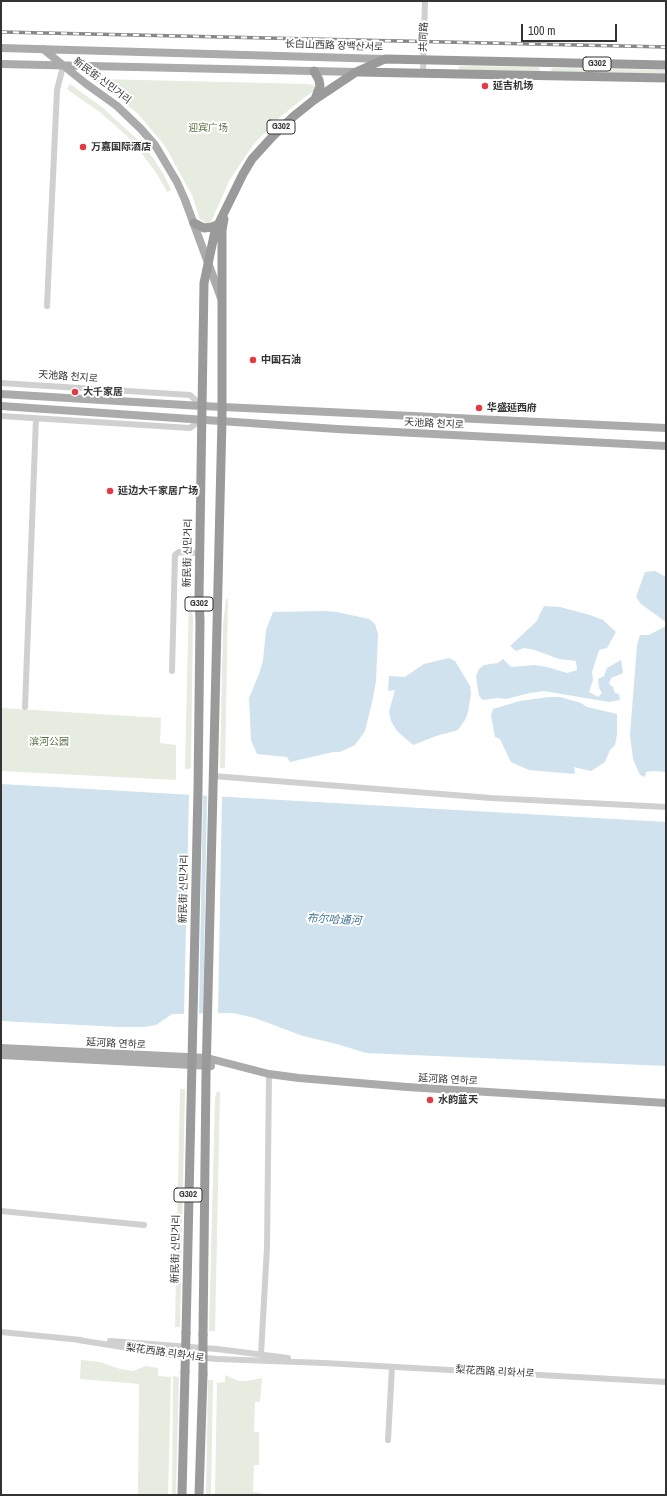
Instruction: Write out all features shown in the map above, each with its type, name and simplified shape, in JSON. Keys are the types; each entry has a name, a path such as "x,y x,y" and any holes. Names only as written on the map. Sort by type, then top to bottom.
{"highway":[{"name":"长白山西路 장백산서로","path":"384,59 666,65"},
{"name":"新民街 신민거리","path":"182,1494 198,789 197,771 200,621 199,553 204,283 217,225 238,181 258,152 281,127 314,100 356,72 384,59"},
{"path":"314,71 320,86 314,100"},
{"name":"G302","path":"356,72 666,78"},
{"name":"新民街 신민거리","path":"199,1495 203,1335 207,1031 222,420 222,230 227,204"},
{"path":"194,223 204,228 217,225"},
{"path":"197,771 213,774"}],"main road":[{"name":"长白山西路 장백산서로","path":"1,48 384,59"},
{"name":"新民街 신민거리","path":"43,49 63,66 117,106 141,129 155,146 177,182 194,223 221,299"},
{"path":"1,64 356,72"},
{"name":"新民街 신민거리","path":"199,239 204,283"},
{"name":"天池路 천지로","path":"1,394 202,406 666,428"},
{"name":"天池路 천지로","path":"1,406 345,429 666,446"},
{"name":"延河路 연하로","path":"1,1048 230,1064 270,1074 407,1088 666,1103"},
{"name":"延河路 연하로","path":"1,1055 191,1061"}],"street":[{"name":"共同路","path":"423,74 425,1"},
{"path":"47,306 57,90 63,66"},
{"name":"天池路 천지로","path":"1,382 190,395 202,406"},
{"name":"天池路 천지로","path":"1,416 190,428 202,419"},
{"path":"25,707 36,418"},
{"path":"172,671 175,555 179,552 199,553"},
{"path":"213,774 491,798 666,807"},
{"path":"261,1354 267,1240 270,1074"},
{"path":"1,1211 144,1225"},
{"name":"梨花西路 리화서로","path":"1,1332 78,1340 173,1345 261,1354 324,1363"},
{"name":"梨花西路 리화서로","path":"78,1340 173,1355 217,1359 392,1366 666,1382"},
{"path":"388,1440 392,1366"}],"green space":[{"path":"458,67 538,67 540,69 539,71 460,70"},
{"path":"552,68 666,70 666,74 552,72"},
{"name":"迎宾广场","path":"97,79 309,84 315,86 314,91 279,118 253,145 229,181 211,222 206,223 200,219 192,195 165,146 138,114 112,92 96,81"},
{"path":"70,84 102,107 139,141 153,158 164,175 171,190 167,192 157,174 127,136 101,113 67,89"},
{"path":"189,596 191,596 193,619 191,767 189,769 185,769"},
{"path":"226,599 228,599 225,768 220,768 223,625"},
{"name":"滨河公园","path":"1,708 161,718 160,743 176,745 176,780 1,771"},
{"path":"180,1089 185,1089 180,1327 175,1327"},
{"path":"217,1091 220,1092 215,1331 209,1331 215,1098"},
{"path":"81,1360 100,1362 120,1369 133,1371 146,1366 158,1368 158,1376 171,1377 168,1495 138,1495 139,1384 80,1379"},
{"path":"225,1375 239,1381 262,1378 260,1402 255,1402 254,1432 259,1432 259,1465 254,1465 253,1492 261,1493 261,1495 215,1495 217,1383 225,1382"},
{"path":"173,1376 179,1377 176,1495 172,1495"},
{"path":"208,1380 213,1380 211,1495 206,1495"}],"water":[{"path":"655,571 666,577 666,622 641,604 636,597 645,572"},
{"path":"544,606 560,607 590,615 603,620 616,632 607,648 599,650 592,672 593,680 589,692 598,697 602,693 599,688 598,679 604,676 607,668 621,660 623,673 611,678 609,684 613,687 615,693 619,694 620,700 609,702 544,691 506,699 498,698 483,700 479,696 476,676 479,669 484,665 498,663 503,659 511,667 534,665 567,673 577,670 576,661 559,659 535,650 524,648 516,651 510,646 536,622"},
{"path":"325,611 369,619 375,624 378,634 376,681 365,731 355,745 340,752 333,752 290,762 287,757 257,754 251,740 249,698 263,661 266,630 273,612"},
{"path":"666,626 666,772 646,772 645,777 640,775 633,759 630,735 637,645 640,635 649,635"},
{"path":"449,658 455,661 470,686 471,693 465,720 458,730 436,736 413,745 397,731 391,721 389,712 395,690 388,691 389,676 405,677 424,664"},
{"path":"560,697 581,703 587,707 617,714 617,734 615,745 610,750 605,762 591,771 574,767 575,774 529,770 511,762 500,739 495,737 491,715 493,709 520,701"},
{"name":"布尔哈通河","path":"1,784 666,822 666,1066 366,1053 303,1036 255,1018 233,1013 172,1014 156,1025 144,1027 1,1021"}],"pier":[{"path":"189,793 203,794 199,1015 184,1016"},
{"path":"207,794 222,795 218,1014 203,1015"}],"railway":[{"path":"1,32 666,47"}],"place":[{"name":"延吉机场","path":"485,86"},
{"name":"万嘉国际酒店","path":"83,147"},
{"name":"中国石油","path":"253,360"},
{"name":"大千家居","path":"75,392"},
{"name":"华盛延西府","path":"479,408"},
{"name":"延边大千家居广场","path":"110,491"},
{"name":"水韵蓝天","path":"430,1100"}]}
